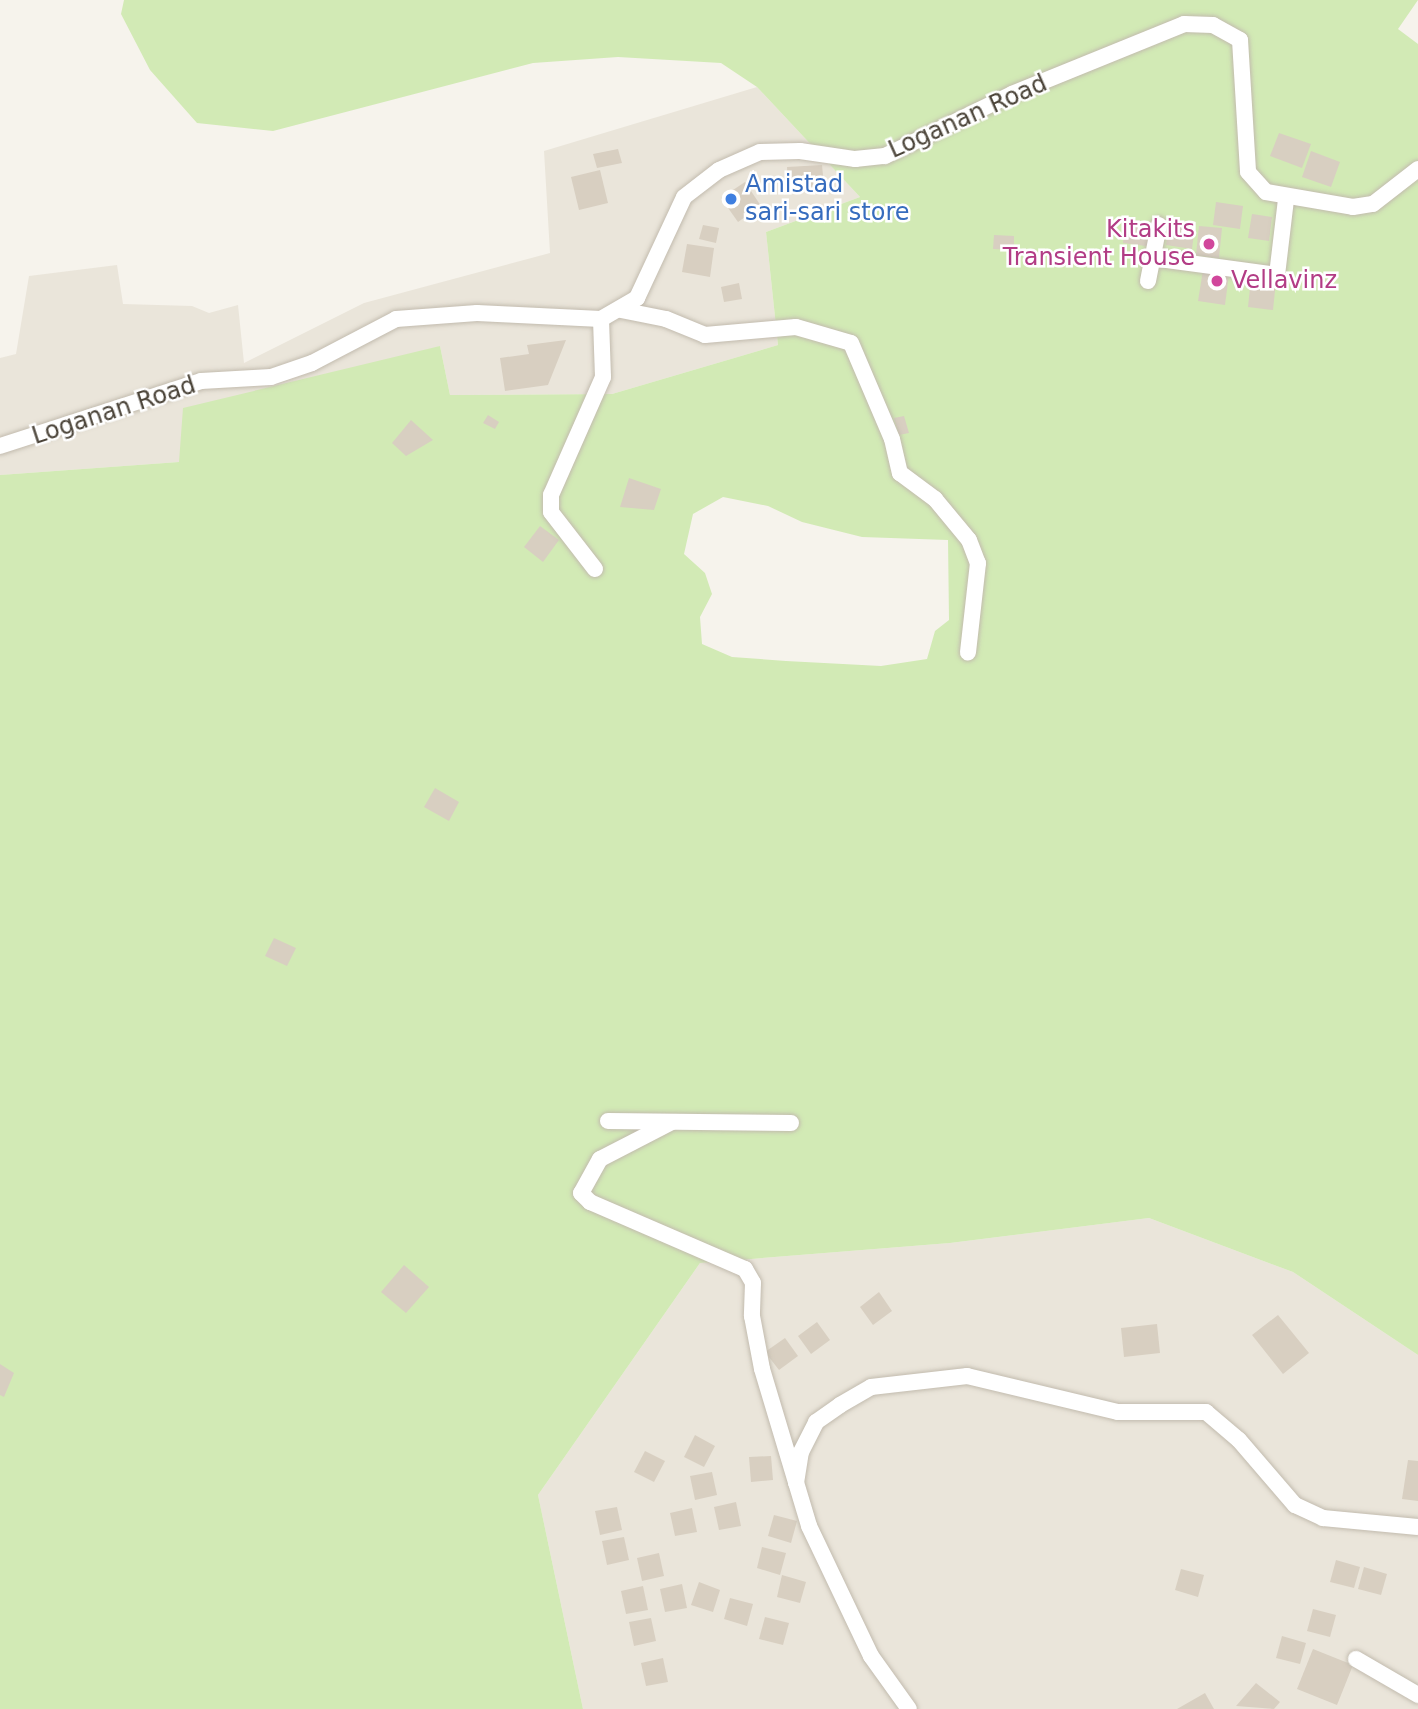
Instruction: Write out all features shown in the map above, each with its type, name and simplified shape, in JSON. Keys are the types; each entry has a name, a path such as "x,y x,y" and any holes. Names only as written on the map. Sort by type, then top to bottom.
{"street":[{"name":"Loganan Road","path":"0,446 201,382 271,377 312,363 396,319 477,313 601,319 621,310 637,298 651,275 684,197 719,170 760,152 885,156 1013,94 1184,24 1213,25 1241,40 1248,172 1266,192 1286,199 1353,207 1373,204 1418,169"},
{"path":"1152,258 1277,275 1286,199"},
{"path":"1148,281 1159,225"},
{"path":"621,310 666,319 705,335 788,327 851,343 892,439 900,473 935,499 969,540 978,563 968,652"},
{"path":"595,569 551,512 551,495 603,377 601,319"},
{"path":"608,1121 791,1124"},
{"path":"672,1122 600,1159 581,1193 590,1202 745,1269 753,1283 752,1316 762,1369 796,1487 871,1656 909,1709"},
{"path":"796,1487 802,1452 816,1422 840,1405 871,1387 967,1376 1118,1412 1206,1412 1239,1440 1295,1505 1323,1518 1418,1527"},
{"path":"1356,1658 1418,1695"}],"shaded area":[{"path":"757,87 860,197 766,232 778,345 612,394 450,395 440,346 179,462 0,475 0,358 16,354 29,276 117,265 123,304 192,306 209,313 238,305 244,363 364,303 550,253 544,151"},
{"path":"1149,1218 1293,1272 1418,1355 1418,1709 583,1709 538,1495 700,1263 950,1243"}],"green space":[{"path":"124,0 1418,0 1398,29 1418,44 1418,1355 1293,1272 1149,1218 950,1243 700,1263 538,1495 583,1709 0,1709 0,475 179,462 183,408 440,346 450,395 612,394 778,345 766,232 860,197 757,87 721,63 618,57 533,63 273,131 197,123 150,70 121,14","holes":["723,497 768,506 802,522 862,537 948,540 949,620 935,631 927,659 881,666 786,661 732,657 702,644 700,617 712,594 705,573 684,554 693,514"]}],"building":[{"path":"1279,133 1311,144 1302,168 1270,156"},
{"path":"618,149 622,163 597,168 593,154"},
{"path":"1311,151 1340,162 1331,187 1302,177"},
{"path":"822,165 824,186 788,188 787,167"},
{"path":"600,170 608,203 579,210 571,177"},
{"path":"745,182 761,206 738,222 721,198"},
{"path":"1216,202 1243,206 1240,229 1213,225"},
{"path":"1252,214 1272,217 1269,241 1248,238"},
{"path":"1126,219 1156,223 1153,247 1123,243"},
{"path":"1169,221 1195,225 1192,249 1166,245"},
{"path":"703,225 719,228 716,243 699,239"},
{"path":"1199,226 1222,228 1219,258 1196,255"},
{"path":"994,235 1014,236 1014,250 993,249"},
{"path":"687,244 714,248 710,277 682,272"},
{"path":"1203,270 1229,274 1225,305 1198,301"},
{"path":"1251,278 1276,281 1273,310 1248,307"},
{"path":"739,283 742,299 724,302 721,287"},
{"path":"566,340 548,385 505,391 500,358 529,354 527,345"},
{"path":"488,415 499,422 495,429 483,423"},
{"path":"904,416 909,433 899,435 894,418"},
{"path":"411,420 433,440 406,456 392,443"},
{"path":"629,478 661,489 654,510 620,507"},
{"path":"540,526 559,540 543,562 524,547"},
{"path":"435,788 459,802 449,821 424,807"},
{"path":"274,938 296,948 287,966 265,956"},
{"path":"404,1265 429,1287 406,1313 381,1292"},
{"path":"879,1292 892,1311 873,1325 860,1307"},
{"path":"1278,1315 1309,1353 1283,1374 1252,1335"},
{"path":"817,1322 830,1340 811,1354 798,1336"},
{"path":"1157,1324 1160,1353 1124,1357 1121,1328"},
{"path":"785,1338 798,1356 779,1370 765,1352"},
{"path":"0,1364 14,1373 4,1397 0,1395"},
{"path":"695,1435 715,1446 704,1467 684,1457"},
{"path":"645,1451 665,1461 654,1482 634,1472"},
{"path":"771,1456 773,1480 751,1482 749,1457"},
{"path":"1408,1460 1418,1461 1418,1501 1402,1499"},
{"path":"712,1472 717,1495 695,1500 690,1476"},
{"path":"736,1502 741,1526 719,1530 714,1507"},
{"path":"617,1507 622,1530 600,1535 595,1511"},
{"path":"692,1508 697,1532 675,1536 670,1513"},
{"path":"774,1515 797,1521 791,1543 768,1536"},
{"path":"624,1537 629,1560 607,1565 602,1541"},
{"path":"762,1547 786,1553 780,1575 757,1568"},
{"path":"659,1553 664,1576 642,1581 637,1558"},
{"path":"1336,1560 1360,1567 1354,1588 1330,1582"},
{"path":"1364,1567 1387,1574 1381,1595 1358,1589"},
{"path":"1181,1569 1204,1575 1198,1597 1175,1590"},
{"path":"782,1575 806,1582 800,1603 777,1597"},
{"path":"699,1582 720,1590 713,1612 691,1605"},
{"path":"682,1584 687,1608 665,1612 660,1589"},
{"path":"643,1586 648,1610 626,1614 621,1591"},
{"path":"730,1598 753,1604 747,1626 724,1619"},
{"path":"1313,1609 1336,1615 1330,1637 1307,1631"},
{"path":"765,1617 789,1623 783,1645 759,1639"},
{"path":"651,1618 656,1641 634,1646 629,1622"},
{"path":"1282,1636 1306,1643 1300,1664 1276,1658"},
{"path":"1313,1649 1353,1665 1337,1705 1297,1689"},
{"path":"663,1658 668,1682 646,1686 641,1663"},
{"path":"1256,1683 1280,1702 1274,1709 1236,1706"},
{"path":"1205,1693 1214,1709 1177,1709"}],"place":[{"name":"Amistad sari-sari store","path":"731,199"},
{"name":"Kitakits Transient House","path":"1209,244"},
{"name":"Vellavinz","path":"1217,281"}]}
